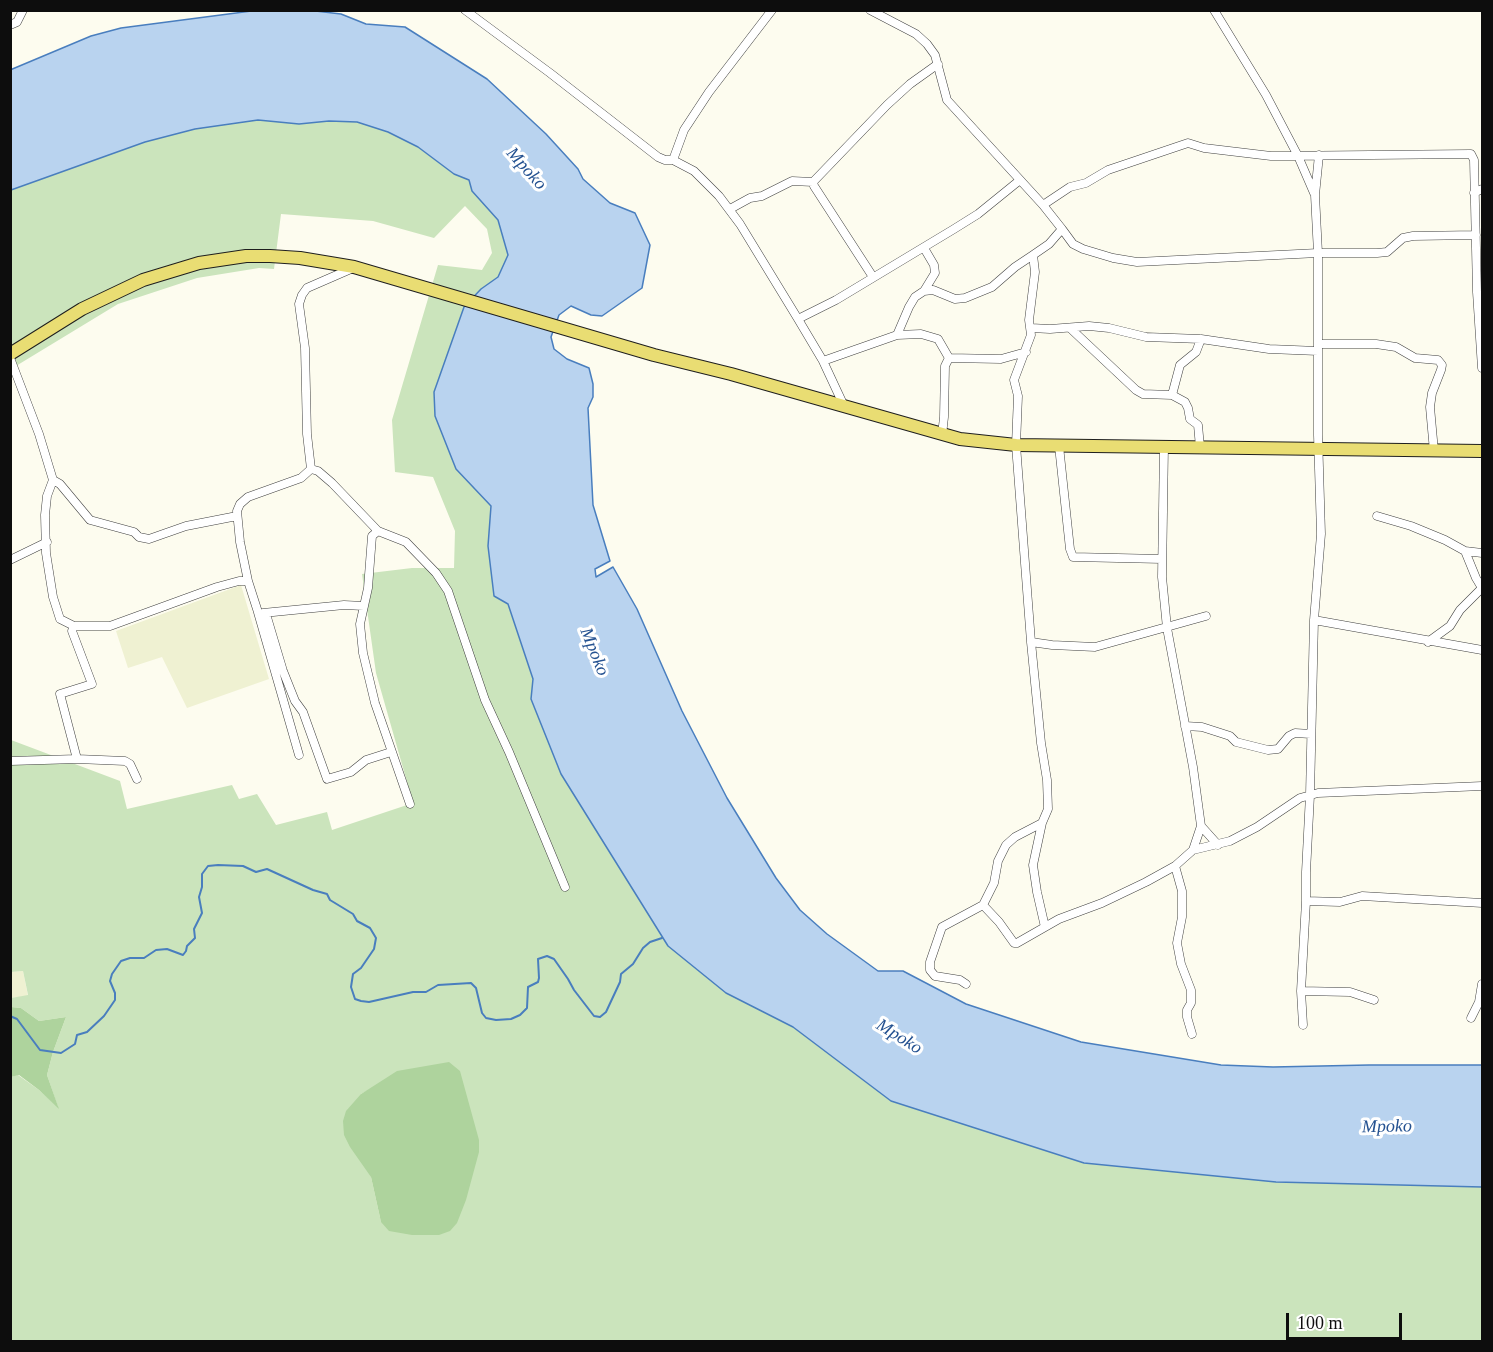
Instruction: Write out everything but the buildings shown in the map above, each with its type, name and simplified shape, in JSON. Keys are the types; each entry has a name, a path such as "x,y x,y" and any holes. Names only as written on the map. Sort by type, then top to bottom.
{"main road":[{"path":"10,356 82,309 143,280 199,263 246,256 270,256 300,258 354,267 654,355 701,366 960,439 1016,445 1059,446 1482,451"}],"street":[{"path":"10,25 17,22 23,10"},
{"path":"465,10 658,157 674,160 694,171 730,209 823,361 844,406"},
{"path":"674,160 684,130 709,92 772,10"},
{"path":"870,10 916,34 931,49 938,64 947,100 1043,205 1073,244 1083,249 1137,262 1387,252 1403,238 1413,236 1476,236"},
{"path":"1214,10 1266,95 1298,156 1315,195"},
{"path":"730,209 750,198 762,196 792,182 813,182 887,105 910,84 938,64"},
{"path":"1043,205 1071,187 1086,183 1108,170 1188,143 1204,148 1298,156 1471,154 1474,160 1477,292 1482,368"},
{"path":"1303,1025 1301,991 1310,795 1314,621 1321,534 1318,253 1315,195 1319,155"},
{"path":"798,319 836,300 924,248 978,214 1020,180"},
{"path":"813,182 873,277"},
{"path":"1474,194 1482,189"},
{"path":"924,291 933,290 955,298 965,298 992,287 1015,267 1049,244 1062,229"},
{"path":"897,335 915,297 924,291 935,273 934,266 924,248"},
{"path":"1034,255 1031,328 1026,352 1018,366 1014,380 1018,396 1016,445 1031,642 1047,780 1048,809 1042,823 1033,865 1036,892 1046,927"},
{"path":"311,469 307,434 305,348 299,304 307,288 354,267"},
{"path":"1031,328 1089,326 1109,328 1146,337 1201,339 1269,349 1376,344 1396,347 1415,358 1438,360 1442,365 1432,393 1430,407 1434,451"},
{"path":"1070,328 1136,390 1143,394 1172,395 1185,402 1190,419 1198,425 1200,447"},
{"path":"823,361 897,335 921,334 938,339 949,357"},
{"path":"1172,395 1180,365 1196,352 1201,339"},
{"path":"949,357 1001,359 1026,352"},
{"path":"10,356 39,434 53,480 47,496 45,515 47,567 60,619 74,626 110,626 217,587 238,581 248,581"},
{"path":"942,435 945,366 949,357"},
{"path":"1059,446 1070,549 1073,557 1162,559"},
{"path":"1164,447 1162,559 1164,603 1201,826 1193,850"},
{"path":"299,755 248,581 237,516 240,504 248,497 301,478 311,469"},
{"path":"311,469 318,471 332,483 378,531 406,542 436,573 448,591 485,700 565,887"},
{"path":"53,480 60,484 90,520 134,531 139,537 149,538 186,526 237,516"},
{"path":"1377,516 1411,526 1465,551 1482,553"},
{"path":"378,531 372,537 360,624 364,664 391,752 410,804"},
{"path":"10,560 47,542"},
{"path":"1428,642 1450,626 1460,610 1482,588 1465,551"},
{"path":"257,609 266,614 344,605 364,606"},
{"path":"266,614 295,701 303,712 327,779 351,772 366,760 391,752"},
{"path":"1031,642 1095,647 1206,616"},
{"path":"1314,621 1482,650"},
{"path":"74,626 72,631 92,684 60,694 77,759"},
{"path":"1185,726 1211,730 1230,736 1236,742 1268,750 1278,749 1294,733 1311,734"},
{"path":"10,761 77,759 125,761 137,779"},
{"path":"984,905 1014,943 1022,942 1059,919 1102,903 1146,882 1174,866 1193,850 1218,845 1257,828 1300,798 1310,795 1482,786"},
{"path":"966,984 960,980 935,976 930,970 930,962 942,927 984,905 994,883 998,861 1006,845 1015,837 1042,823"},
{"path":"1201,826 1218,845"},
{"path":"1174,866 1182,891 1182,917 1177,943 1181,964 1191,990 1191,1003 1187,1010 1191,1034"},
{"path":"1306,902 1340,902 1362,896 1482,903"},
{"path":"1471,1018 1479,1002 1482,984"},
{"path":"1301,991 1350,992 1374,1000"}],"green space":[{"path":"258,120 299,124 329,121 357,122 388,132 418,147 454,174 469,180 472,191 498,220 508,255 498,277 481,289 434,392 456,469 491,506 488,546 494,595 508,604 533,679 531,699 561,774 668,946 726,993 793,1027 891,1101 1084,1163 1276,1182 1482,1187 1482,1341 11,1341 11,1077 18,1075 58,1107 47,1075 66,1017 39,1021 21,1008 11,1007 11,998 28,995 23,971 11,972 11,740 120,781 127,809 232,785 239,799 257,794 276,825 327,812 332,830 413,803 376,673 362,574 412,568 454,568 455,531 433,477 395,472 392,420 438,265 482,270 492,253 487,229 465,206 434,238 373,221 281,214 274,269 259,268 197,278 118,304 11,369 11,190 145,142 195,129","holes":["372,1088 381,1222 371,1177 361,1094"]},
{"path":"241,585 269,679 187,708 162,657 128,668 116,631"},
{"path":"23,971 28,996 11,998 10,972"},
{"path":"11,1007 21,1008 39,1021 66,1017 47,1075 59,1109 19,1075 11,1077"},
{"path":"449,1062 460,1071 479,1140 479,1152 466,1200 457,1223 450,1231 439,1235 412,1235 389,1231 381,1222 371,1177 344,1135 343,1121 346,1111 361,1094 397,1071"}],"water":[{"name":"Mpoko","path":"259,10 307,10 341,14 366,24 405,27 487,79 546,134 578,169 583,179 610,203 635,213 650,245 642,288 602,316 591,315 571,306 559,315 551,337 554,349 567,359 589,368 593,384 593,397 588,408 593,505 610,561 595,569 596,577 613,567 637,609 682,711 727,798 776,878 800,910 827,934 878,971 903,971 966,1004 1081,1042 1221,1065 1273,1067 1482,1065 1482,1187 1276,1182 1084,1163 891,1101 793,1027 726,993 668,946 561,774 531,699 533,679 508,604 494,596 488,546 491,506 456,469 435,416 434,392 464,307 481,289 498,277 508,255 498,220 472,191 469,180 454,174 418,147 388,132 357,122 329,121 299,124 258,120 195,129 145,142 11,190 10,70 91,36 121,28"}],"waterway":[{"path":"10,1016 17,1019 40,1050 61,1053 75,1044 77,1035 87,1032 104,1016 115,1000 110,981 121,961 130,958 144,958 156,950 167,949 183,955 186,951 187,946 195,938 194,929 202,913 199,897 202,874 208,866 243,866 256,872 267,869 327,894 330,900 370,928 376,938 374,949 361,968 353,974 351,987 355,999 361,1001 369,1002 413,992 426,992 438,985 471,983 476,988 482,1013 486,1018 511,1019 520,1015 527,1008 528,987 538,982 539,978 538,959 547,956 554,959 594,1016 600,1017 606,1012 620,982 621,974 633,964 643,948 650,942 662,938"}]}
